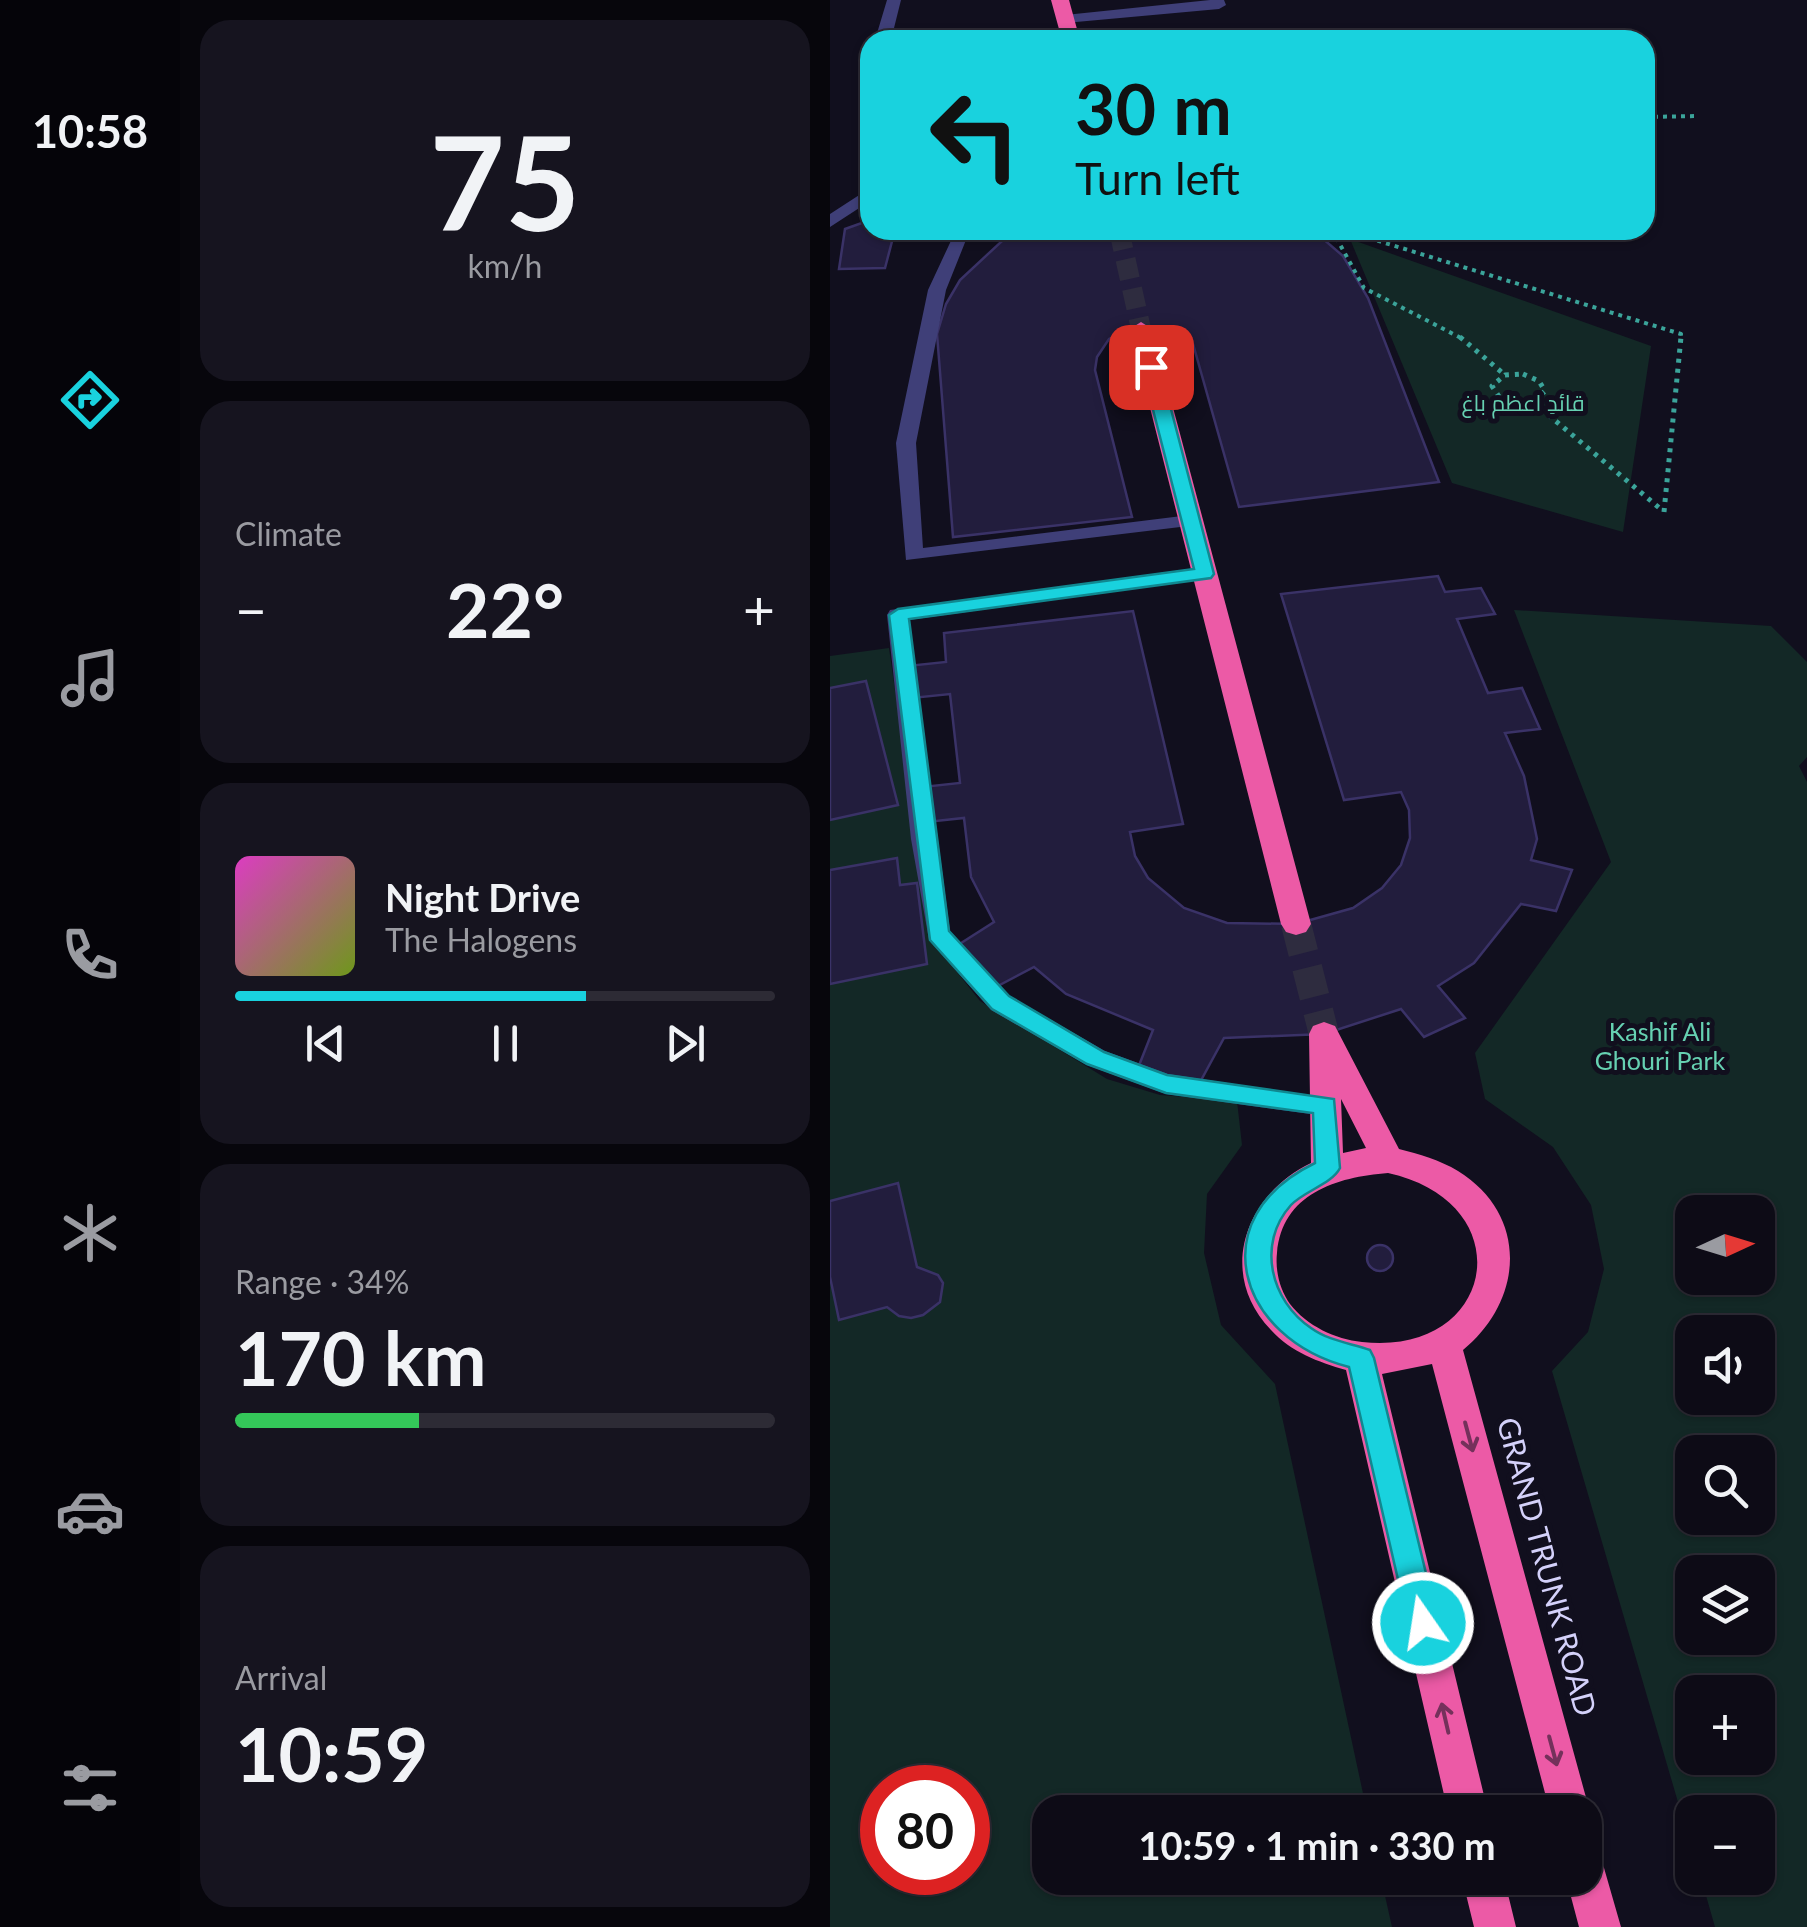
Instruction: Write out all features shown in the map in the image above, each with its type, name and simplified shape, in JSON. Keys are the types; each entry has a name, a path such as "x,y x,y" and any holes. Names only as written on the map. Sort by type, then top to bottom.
{"highway":[{"path":"1141,329 1296,924"},
{"path":"1328,1168 1324,1034 1388,1160"},
{"path":"1357,1160 1388,1160 1422,1168 1452,1184 1477,1206 1492,1234 1496,1265 1489,1295 1472,1322 1444,1343 1404,1357 1360,1358 1330,1351 1303,1337 1281,1318 1267,1295 1259,1270 1259,1244 1266,1220 1302,1180 1328,1168 1357,1160"},
{"name":"GRAND TRUNK ROAD","path":"1444,1343 1565,1795"},
{"path":"1360,1358 1464,1795"},
{"path":"1487,1895 1494,1927"},
{"path":"1592,1895 1600,1927"}],"lane":[{"path":"886,30 894,0"},
{"path":"1062,10 1219,5 1217,0"},
{"path":"830,222 860,200"},
{"path":"957,240 937,290 906,443 914,556 1190,521"},
{"path":"1201,561 898,615 938,934 1000,1002 1096,1058 1166,1084 1325,1106"}],"path":[{"path":"1655,117 1700,116"},
{"path":"1338,240 1364,288 1458,334 1504,375 1537,378 1545,391 1533,402"},
{"path":"1376,240 1681,334 1664,512 1533,402 1500,398 1492,386 1504,375"}],"green space":[{"name":"قائدِ اعظم باغ","path":"1350,240 1651,346 1623,532 1452,483"},
{"name":"Kashif Ali Ghouri Park","path":"1514,610 1771,626 1807,662 1807,757 1799,766 1807,782 1807,1927 1715,1927 1706,1895 1775,1895 1775,1795 1676,1795 1552,1371 1588,1332 1604,1269 1591,1205 1553,1147 1485,1099 1475,1053 1611,862"},
{"path":"889,648 930,938 980,1001 1107,1079 1160,1095 1237,1101 1242,1145 1207,1194 1204,1253 1221,1325 1275,1384 1363,1795 1032,1795 1032,1895 1385,1895 1392,1927 830,1927 830,656"}],"building":[{"path":"860,224 860,240 892,240 885,268 839,269 845,229"},
{"path":"1324,240 1343,256 1368,298 1439,482 1239,507 1193,344 1180,333 1165,329 1129,330 1109,339 1097,357 1095,370 1132,517 953,537 937,334 946,304 960,280 1002,241"},
{"path":"1438,576 1445,592 1481,588 1495,614 1457,619 1488,693 1522,688 1540,729 1505,733 1524,776 1537,839 1531,860 1572,870 1556,911 1521,904 1474,963 1438,986 1465,1018 1424,1037 1401,1009 1324,1034 1224,1038 1199,1084 1138,1068 1153,1030 1066,994 1034,967 994,988 958,945 994,922 971,877 964,818 927,822 922,787 960,783 950,694 912,698 907,666 946,662 944,633 1133,611 1183,824 1130,832 1135,856 1148,878 1184,908 1227,923 1296,924 1353,908 1382,888 1401,865 1410,838 1409,810 1401,792 1344,800 1281,594"},
{"path":"866,681 898,805 830,820 830,688"},
{"path":"897,858 900,885 917,883 927,964 830,984 830,870"},
{"path":"898,1183 917,1267 938,1275 943,1283 940,1302 923,1315 911,1318 899,1316 887,1307 839,1320 830,1277 830,1201"},
{"path":"1380,1245 1389,1249 1393,1258 1389,1267 1380,1271 1371,1267 1367,1258 1371,1249"}],"tunnel":[{"path":"1121,240 1141,329"},
{"path":"1296,924 1324,1034"}],"route":[{"path":"1151,367 1204,574 898,615 938,934 1000,1002 1096,1058 1166,1084 1325,1106 1328,1168 1302,1180 1266,1220 1259,1244 1259,1270 1267,1295 1281,1318 1303,1337 1330,1351 1360,1358 1423,1623"}]}
